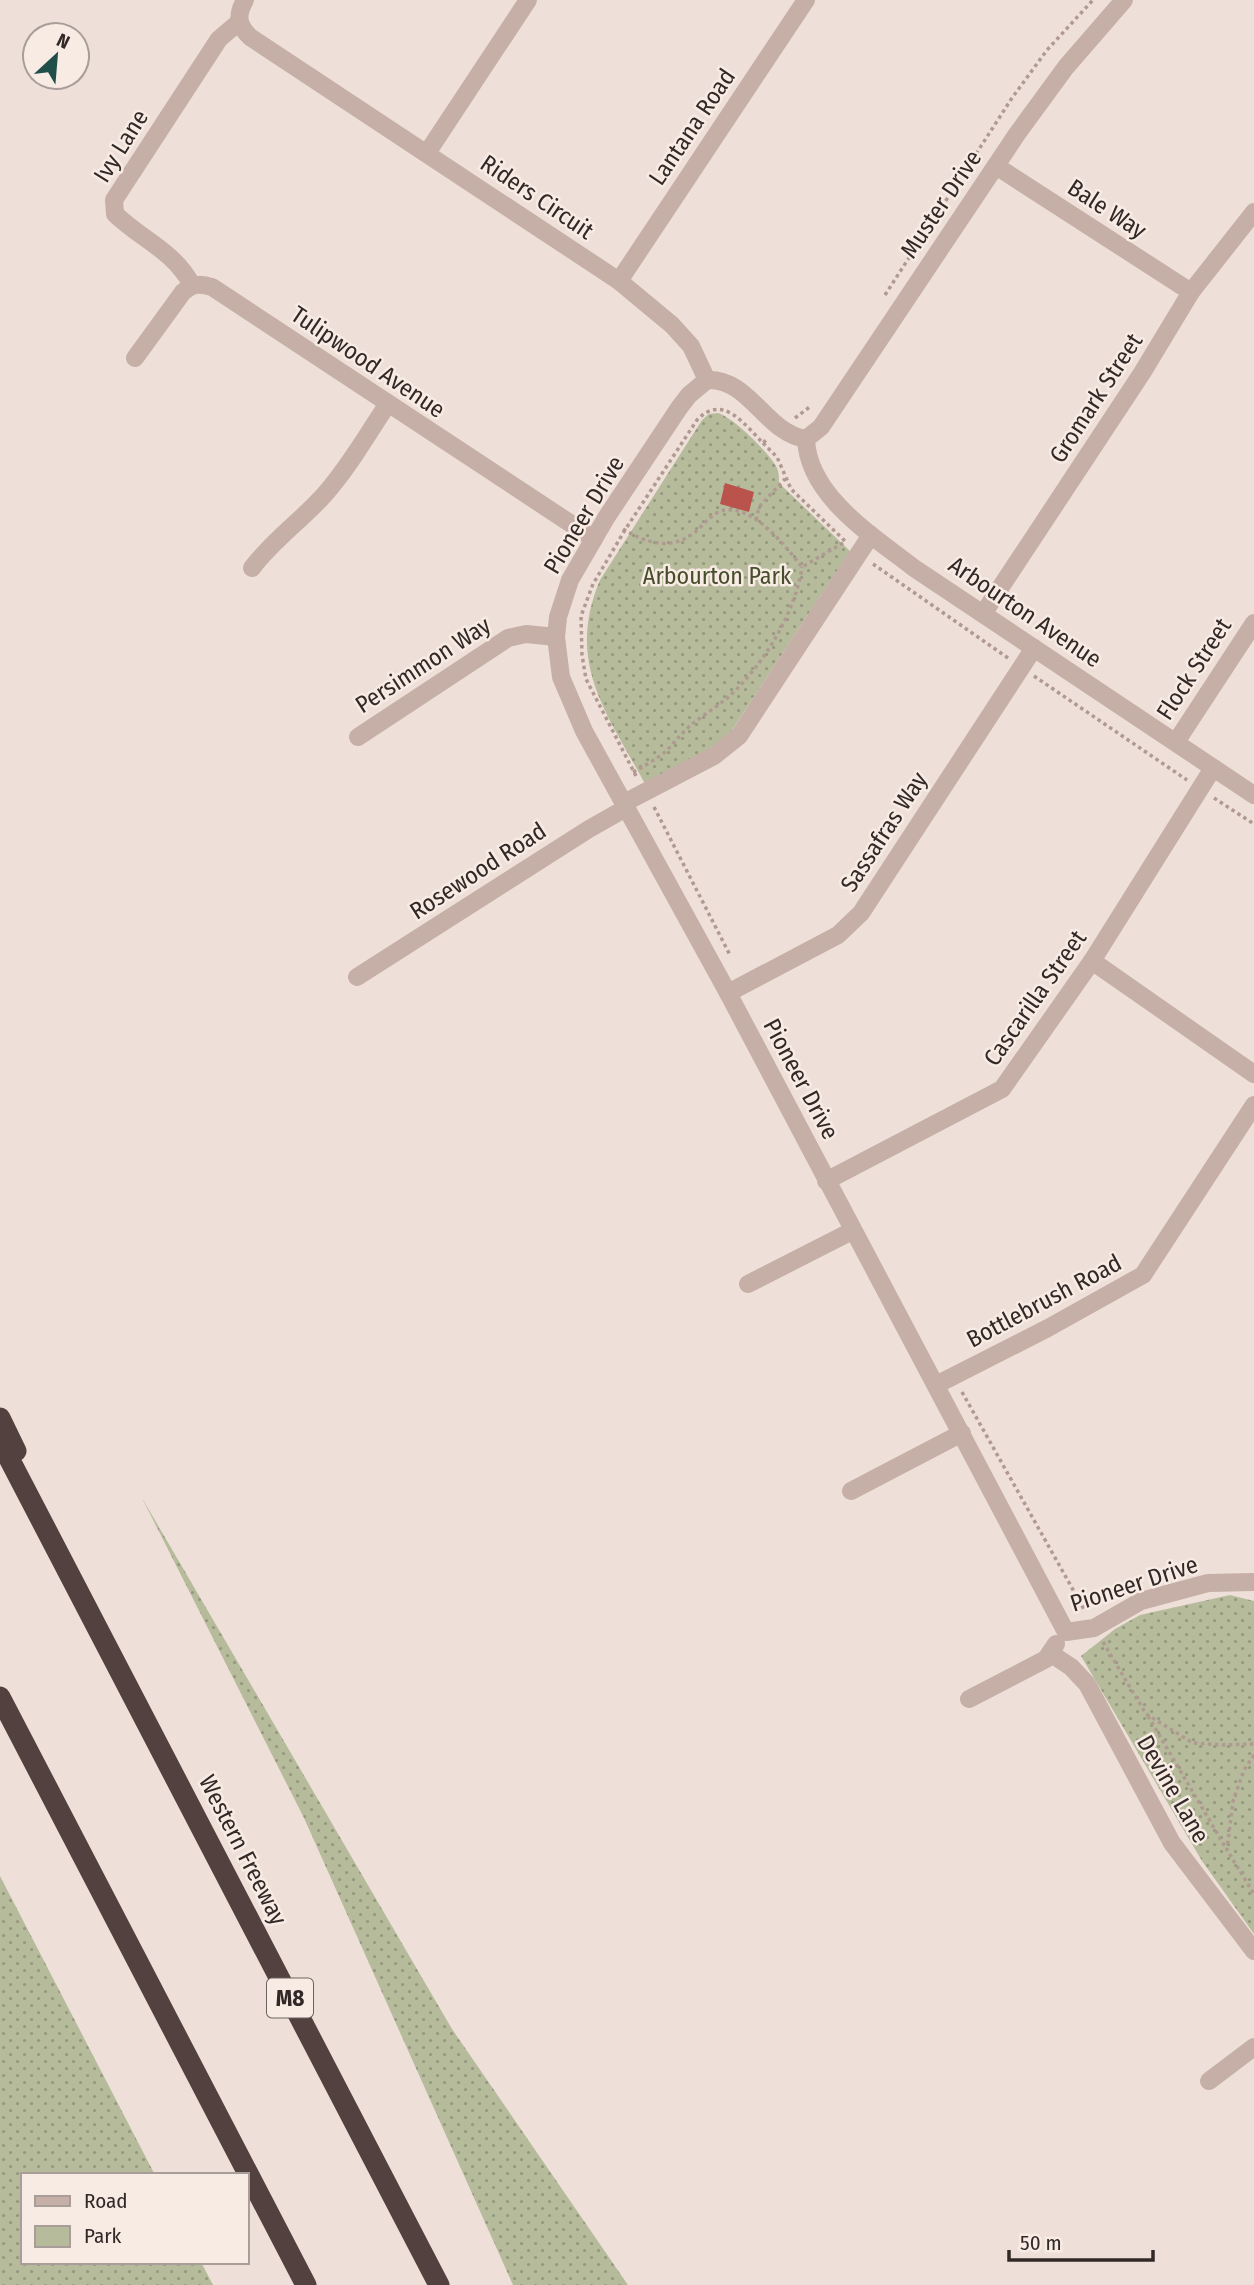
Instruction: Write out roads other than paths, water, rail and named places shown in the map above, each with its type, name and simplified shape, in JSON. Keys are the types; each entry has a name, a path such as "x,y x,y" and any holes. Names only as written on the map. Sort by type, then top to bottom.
{"highway":[{"path":"0,1418 141,1711"},
{"name":"Western Freeway","path":"0,1441 439,2285"},
{"path":"0,1697 248,2173"},
{"path":"0,1713 56,1803"},
{"path":"248,2173 306,2285"}],"street":[{"path":"239,22 238,15 244,0"},
{"path":"427,153 528,0"},
{"name":"Lantana Road","path":"619,281 806,0"},
{"name":"Muster Drive","path":"806,439 821,427 1066,66 1124,0"},
{"name":"Riders Circuit","path":"239,22 243,30 261,46 619,281 672,325 691,346 706,380"},
{"name":"Ivy Lane","path":"192,285 172,257 115,214 114,200 219,38 239,22"},
{"name":"Bale Way","path":"996,166 1191,292"},
{"name":"Gromark Street","path":"983,614 1142,373 1191,292 1254,212"},
{"name":"Tulipwood Avenue","path":"192,285 203,284 223,293 387,405 594,539"},
{"path":"135,358 175,299 192,285"},
{"path":"706,380 719,379 740,390 778,427 791,436 806,439"},
{"name":"Pioneer Drive","path":"706,380 679,408 606,518 581,559 563,600 556,637 561,677 568,696 584,731 728,993 1066,1632 1094,1628 1142,1601 1208,1583 1254,1582"},
{"path":"252,568 324,495 345,469 387,405"},
{"name":"Arbourton Avenue","path":"806,439 806,453 817,480 871,535 914,568 1254,795"},
{"name":"Rosewood Road","path":"357,977 646,793 715,756 738,736 871,535"},
{"name":"Flock Street","path":"1176,742 1254,623"},
{"name":"Persimmon Way","path":"358,737 508,638 526,634 556,637"},
{"name":"Sassafras Way","path":"728,993 838,935 861,913 1034,648"},
{"name":"Cascarilla Street","path":"826,1181 1002,1089 1092,961 1213,768"},
{"path":"1092,961 1254,1074"},
{"name":"Bottlebrush Road","path":"936,1385 1048,1328 1143,1275 1254,1105"},
{"path":"748,1284 852,1231"},
{"path":"851,1491 962,1433"},
{"path":"969,1699 1046,1659 1066,1632"},
{"name":"Devine Lane","path":"1050,1653 1071,1667 1087,1684 1172,1843 1254,1951"},
{"path":"1209,2081 1254,2047"}],"park label":[{"name":"Arbourton Park","path":"717,576"}]}
